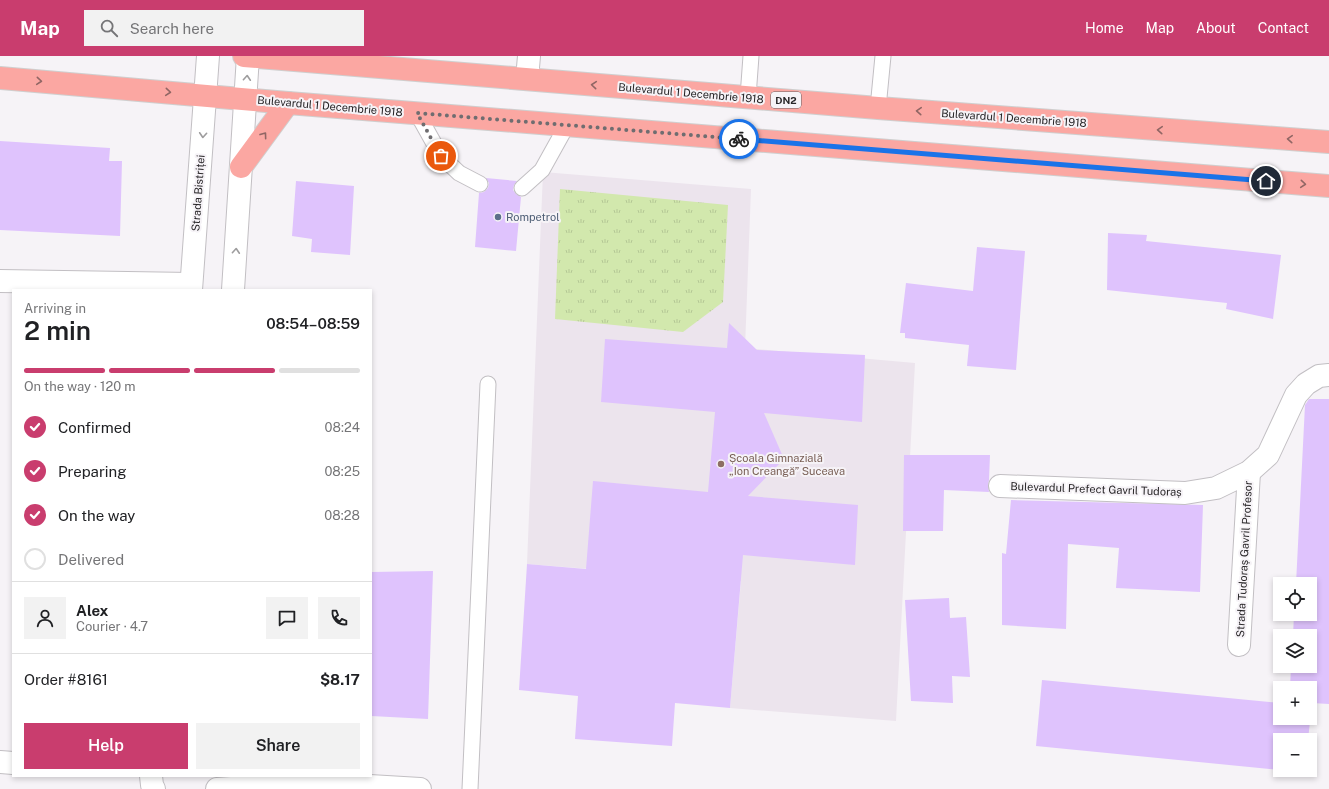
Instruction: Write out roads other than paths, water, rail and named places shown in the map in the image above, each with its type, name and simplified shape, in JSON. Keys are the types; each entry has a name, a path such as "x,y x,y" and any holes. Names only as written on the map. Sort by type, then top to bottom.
{"main road":[{"name":"Bulevardul 1 Decembrie 1918","path":"244,56 878,108 1329,142"},
{"name":"Bulevardul 1 Decembrie 1918","path":"0,78 288,103 1329,186"},
{"path":"241,167 288,103"}],"street":[{"name":"Strada Bistriței","path":"191,287 208,56"},
{"path":"233,289 248,56"},
{"path":"527,79 529,56"},
{"path":"0,281 191,287"},
{"name":"Bulevardul Prefect Gavril Tudoraș","path":"1000,486 1186,493 1216,488 1249,472 1268,455 1296,395 1306,384 1319,376 1329,375"},
{"name":"Strada Tudoraș Gavril Profesor","path":"1239,646 1249,472"},
{"path":"0,762 12,763"},
{"path":"151,777 154,789"},
{"path":"220,777 217,789 246,787 265,778 386,788 420,789"}],"lane":[{"path":"748,97 751,56"},
{"path":"878,108 883,56"},
{"path":"417,113 441,156 459,173 480,184"},
{"path":"522,188 542,170 567,125"},
{"path":"470,789 488,384"}],"place":[{"name":"Rompetrol","path":"498,217"},
{"name":"Școala Gimnazială „Ion Creangă” Suceava","path":"721,464"}]}
